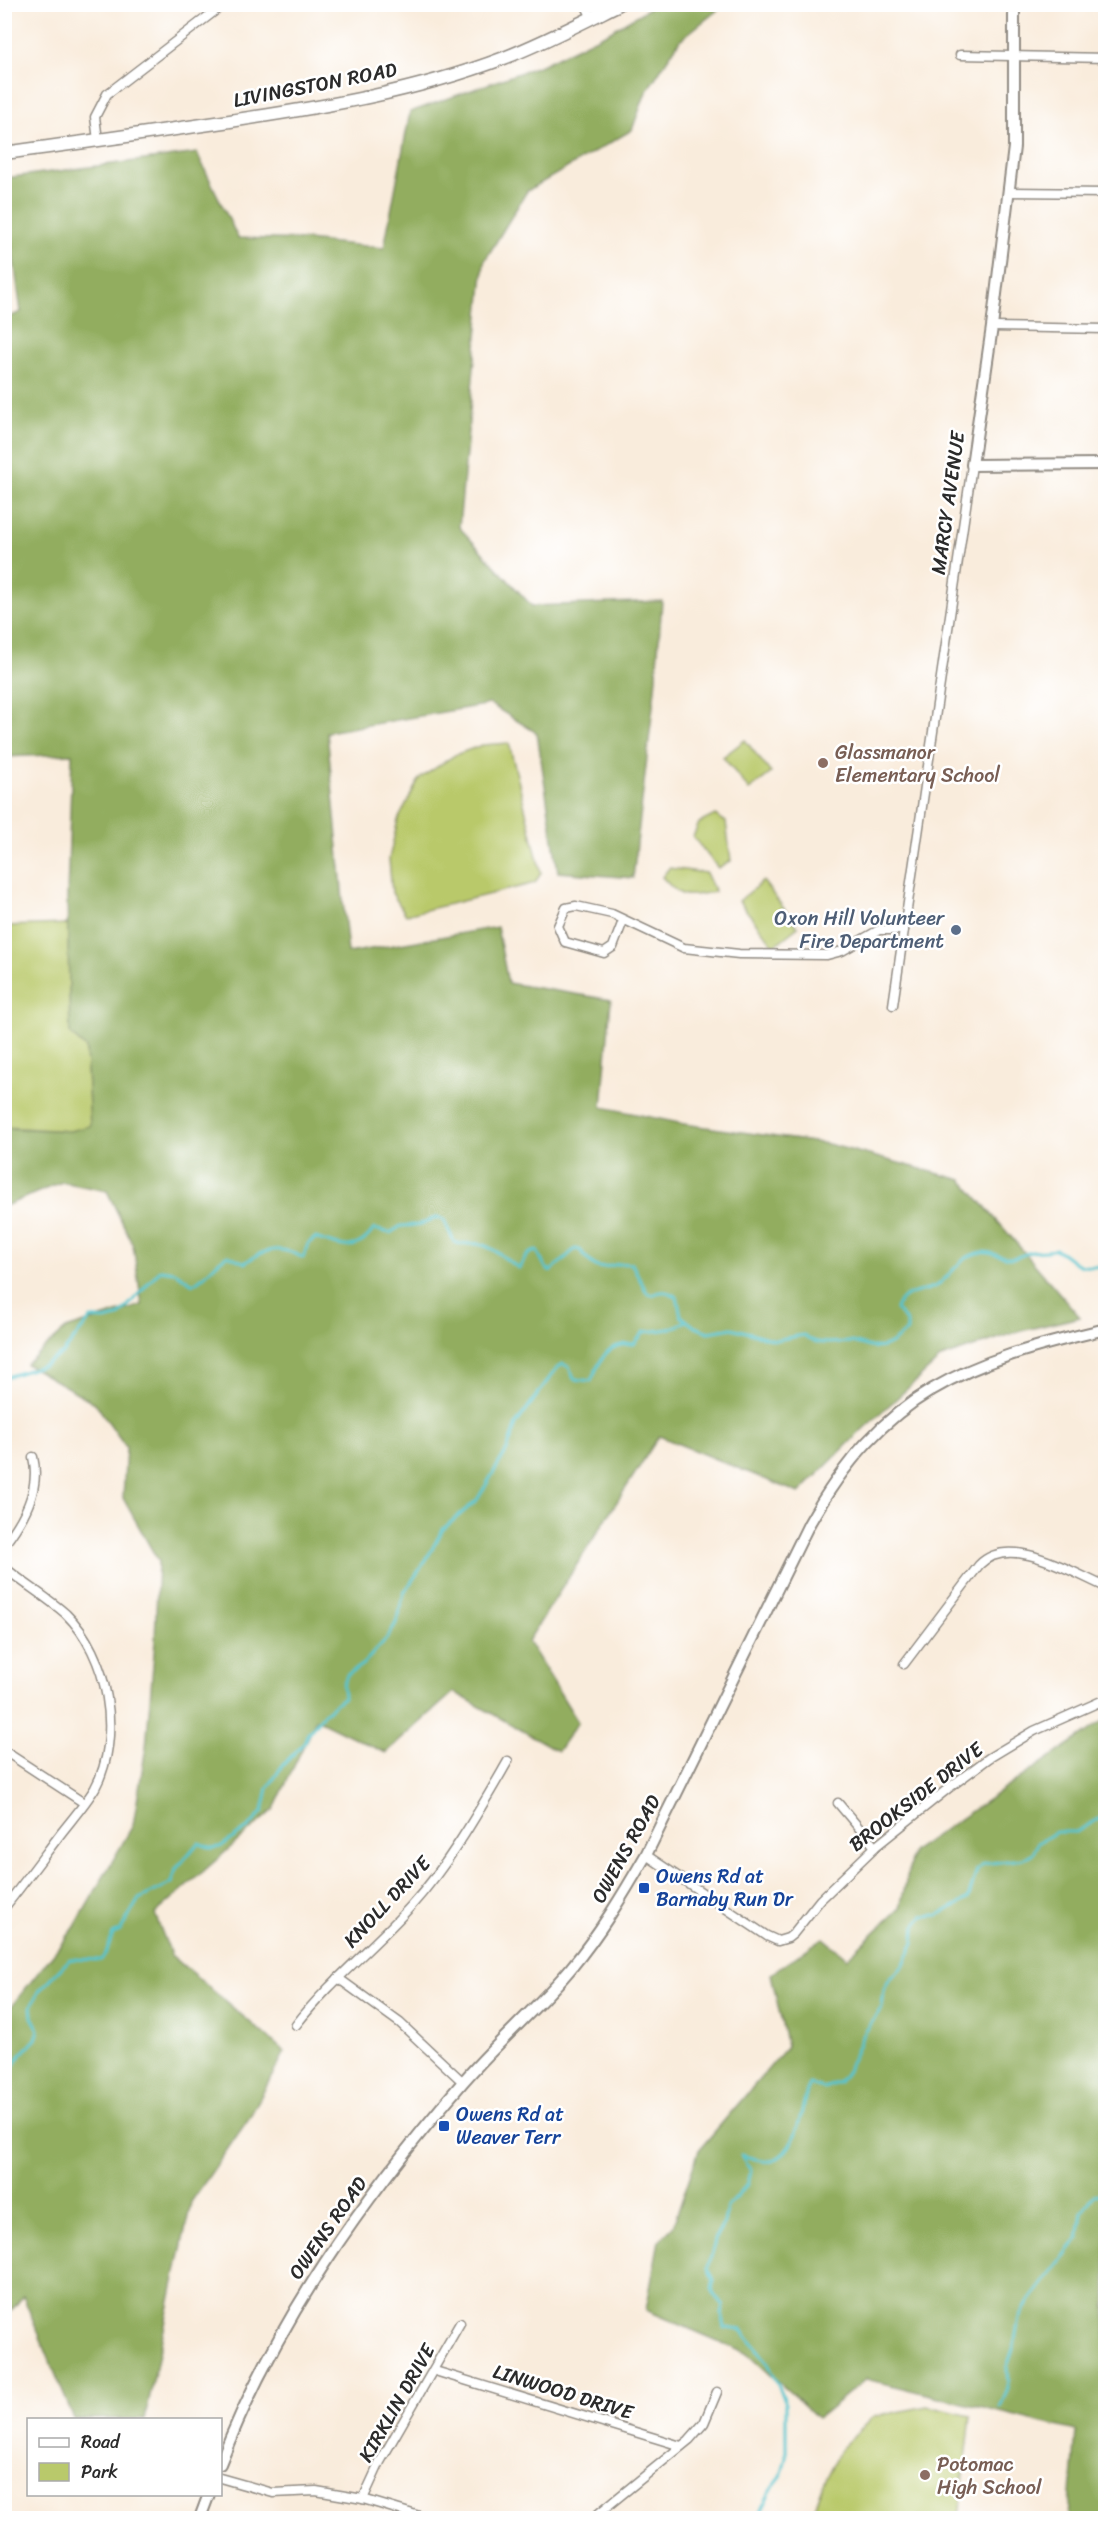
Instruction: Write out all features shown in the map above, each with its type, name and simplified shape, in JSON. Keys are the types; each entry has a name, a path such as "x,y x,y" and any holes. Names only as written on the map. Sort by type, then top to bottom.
{"main road":[{"name":"LIVINGSTON ROAD","path":"4,153 335,105 371,97 451,76 504,58 545,42 619,4"}],"street":[{"path":"98,140 95,117 107,94 224,4"},
{"path":"585,4 592,18"},
{"name":"MARCY AVENUE","path":"893,1005 1010,192 1014,147 1016,57 1014,4"},
{"path":"960,55 1106,58"},
{"path":"1010,192 1106,193"},
{"path":"992,327 1106,329"},
{"path":"972,465 1106,464"},
{"path":"624,921 613,947 604,953 565,942 558,926 559,919 568,907 576,906 612,914 684,948 739,954 827,955 842,951 879,930 904,930"},
{"name":"OWENS ROAD","path":"222,2459 245,2405 300,2301 344,2232 394,2165 463,2082 570,1969 606,1923 646,1855 809,1524 853,1456 899,1411 946,1381 974,1367 1035,1346 1106,1329"},
{"path":"4,1545 18,1527 33,1494 36,1475 33,1457"},
{"path":"904,1664 979,1565 992,1554 1006,1551 1022,1553 1106,1587"},
{"path":"4,1567 67,1615 85,1639 101,1671 108,1705 105,1763 95,1787 4,1908"},
{"name":"BROOKSIDE DRIVE","path":"646,1855 767,1936 778,1941 788,1938 820,1900 875,1847 989,1758 1034,1731 1106,1698"},
{"path":"9,1754 84,1803"},
{"name":"KNOLL DRIVE","path":"297,2025 316,2000 412,1905 439,1872 479,1812 508,1761"},
{"path":"838,1803 875,1847"},
{"path":"338,1978 400,2023 463,2082"},
{"name":"KIRKLIN DRIVE","path":"363,2499 380,2462 435,2371 460,2324"},
{"name":"LINWOOD DRIVE","path":"435,2371 681,2446"},
{"path":"592,2518 681,2446 704,2423 717,2392"},
{"path":"222,2479 273,2493 316,2491 363,2499 426,2518"},
{"path":"200,2518 208,2496"}],"green space":[{"path":"656,4 724,5 680,40 646,92 632,130 527,191 484,262 459,527 532,606 662,601 655,689 633,878 558,872 537,733 490,704 327,732 348,953 497,927 508,983 611,1000 602,1107 684,1124 828,1144 962,1180 1080,1317 1017,1332 941,1358 860,1432 799,1493 659,1436 528,1641 578,1722 558,1751 454,1692 386,1753 316,1719 274,1809 155,1914 171,1955 285,2052 249,2118 191,2202 145,2418 74,2418 23,2296 5,2319 5,2014 74,1928 133,1825 146,1747 155,1641 158,1561 123,1498 126,1447 95,1403 26,1364 66,1329 142,1305 133,1245 107,1191 62,1182 5,1206 5,1128 70,1131 90,1126 86,1048 70,1034 67,896 72,754 5,757 4,319 21,312 5,197 5,178 197,153 238,238 306,240 384,248 410,112 541,65 609,32"},
{"path":"745,740 771,773 749,790 723,757"},
{"path":"509,743 541,873 535,883 406,915 392,893 389,859 398,820 419,779 455,755 482,745"},
{"path":"715,815 726,822 731,861 718,868 693,837 699,823"},
{"path":"669,868 706,873 715,892 691,895 680,893 662,877"},
{"path":"763,881 798,927 774,946 739,901"},
{"path":"68,924 70,1034 86,1048 90,1126 70,1131 5,1127 5,926"},
{"path":"1105,1720 1106,2518 1069,2518 1076,2431 866,2379 818,2418 748,2354 646,2310 659,2240 673,2226 699,2150 787,2047 771,1974 823,1938 847,1958 900,1908 913,1851"},
{"path":"927,2406 971,2416 959,2518 810,2518 823,2483 841,2448 873,2417"}],"waterway":[{"path":"4,1378 44,1365 63,1353 91,1318 104,1320 118,1317 160,1270 175,1272 193,1284 228,1255 245,1263 259,1254 273,1250 288,1251 303,1258 308,1244 315,1238 340,1246 354,1245 361,1242 374,1229 390,1233 401,1226 418,1225 438,1217 444,1220 454,1242 484,1245 519,1268 528,1255 537,1251 546,1268 551,1271 575,1249 580,1250 588,1260 599,1267 632,1264 647,1293 652,1295 659,1292 671,1293 677,1297 681,1316 695,1327 709,1332 732,1328 775,1340 804,1335 814,1341 850,1342 874,1348 889,1344 907,1331 907,1323 896,1309 902,1299 934,1287 964,1260 978,1253 987,1252 1013,1258 1032,1252 1055,1249 1080,1265 1106,1267"},
{"path":"4,2081 19,2057 36,2039 39,2030 32,2017 31,2006 40,1990 70,1959 101,1960 113,1934 120,1931 139,1899 172,1883 176,1869 198,1843 212,1848 220,1847 249,1827 263,1811 268,1788 282,1766 304,1743 307,1735 325,1712 344,1697 343,1685 347,1675 363,1664 388,1637 396,1623 404,1593 443,1529 477,1500 507,1450 516,1424 557,1368 563,1364 569,1367 574,1379 591,1381 598,1365 611,1349 625,1344 634,1344 644,1332 671,1328 686,1321"},
{"path":"757,2518 771,2490 781,2477 786,2457 786,2403 768,2363 742,2330 725,2328 722,2313 724,2305 714,2294 712,2289 714,2280 708,2268 716,2237 724,2223 727,2207 748,2184 751,2171 741,2155 766,2161 774,2160 782,2155 794,2137 809,2084 824,2088 839,2082 847,2071 862,2037 882,2007 884,1990 889,1980 903,1966 914,1942 915,1926 922,1916 938,1915 968,1899 977,1870 983,1864 1023,1859 1033,1853 1038,1843 1056,1832 1076,1832 1106,1815"},
{"path":"1000,2407 1008,2389 1007,2367 1014,2346 1019,2318 1030,2300 1078,2238 1082,2212 1094,2195 1106,2193"}],"place":[{"name":"Glassmanor Elementary School","path":"823,763"},
{"name":"Oxon Hill Volunteer Fire Department","path":"956,930"},
{"name":"Owens Rd at Barnaby Run Dr","path":"644,1888"},
{"name":"Owens Rd at Weaver Terr","path":"444,2126"},
{"name":"Potomac High School","path":"925,2475"}]}
